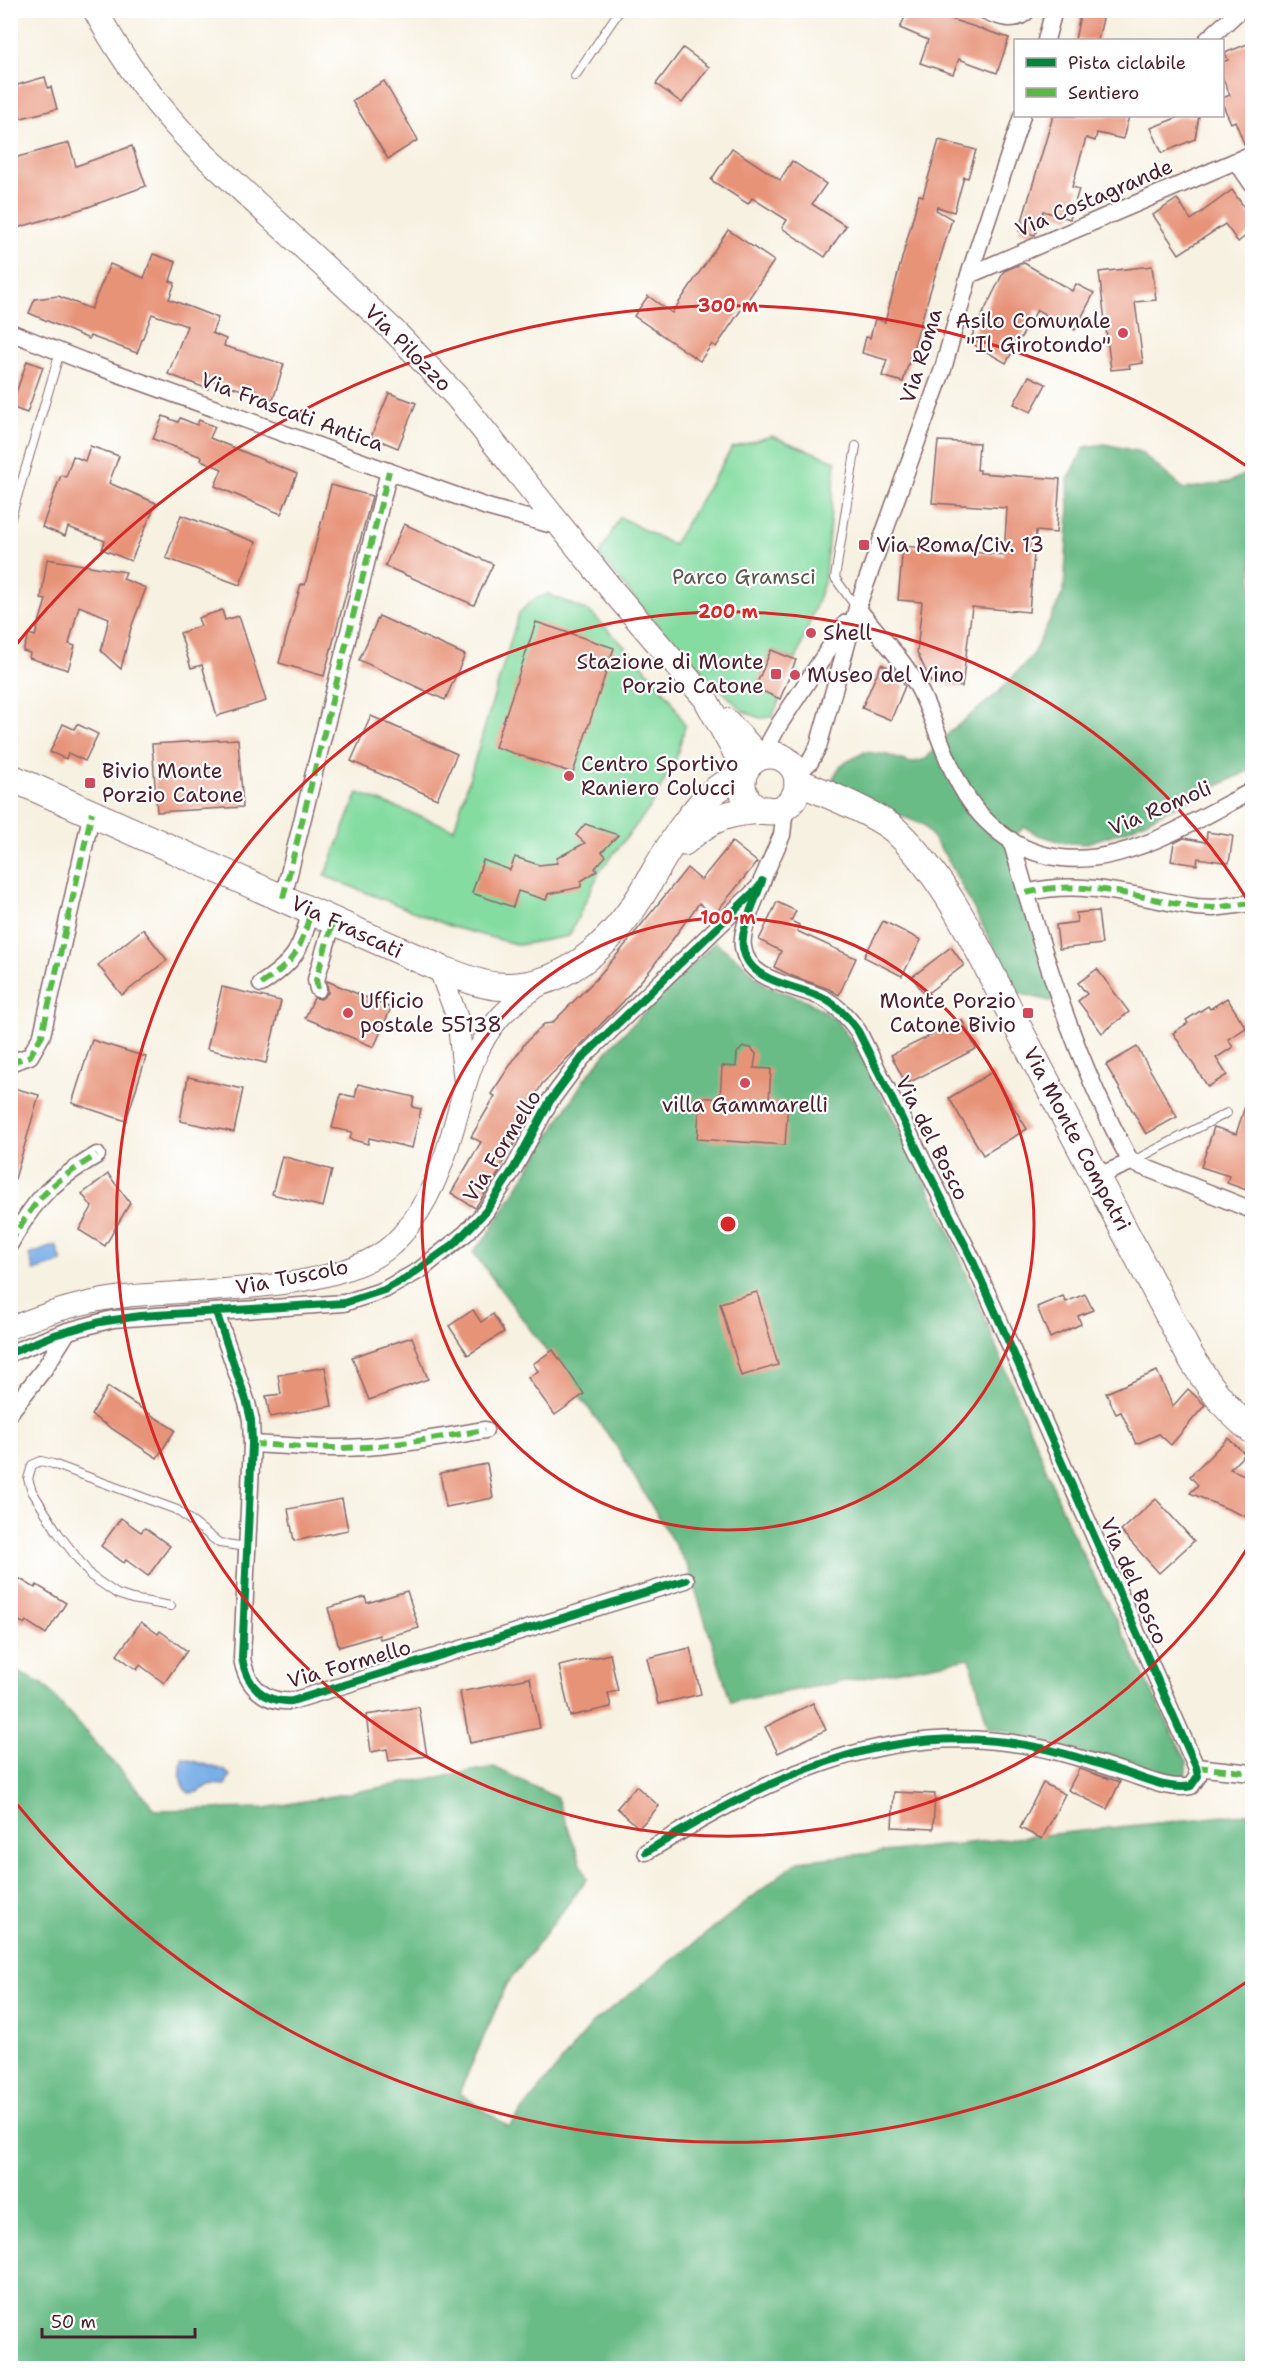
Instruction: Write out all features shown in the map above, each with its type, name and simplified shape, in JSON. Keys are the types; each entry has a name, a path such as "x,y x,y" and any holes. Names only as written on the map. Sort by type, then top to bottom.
{"main road":[{"name":"Via Pilozzo","path":"95,10 135,75 172,122 420,357 476,420 560,526 706,701 753,765"},
{"path":"779,757 786,761 797,778 795,797 777,809 750,803 745,796 753,765 779,757"},
{"name":"Via Frascati","path":"10,777 439,968 494,986 517,987 544,982 575,967 609,937 629,914 672,843 698,809 718,788 753,765"},
{"name":"Via Monte Compatri","path":"797,778 893,828 933,875 969,934 1199,1370 1231,1412 1252,1430"},
{"name":"Via Monte Compatri","path":"777,809 799,807 839,815 867,824 907,842"},
{"name":"Via Frascati","path":"655,873 670,853 711,821 742,811 777,809"}],"street":[{"path":"983,10 1012,19 1023,16 1028,10"},
{"path":"1046,39 1054,10"},
{"path":"1208,39 1240,10"},
{"name":"Via Roma","path":"856,608 944,369 969,275 1022,117"},
{"name":"Via Costagrande","path":"969,275 1252,154"},
{"path":"1237,162 1252,184"},
{"name":"Via Frascati Antica","path":"10,332 487,507 560,526"},
{"path":"283,898 388,471"},
{"path":"753,765 856,608"},
{"path":"797,778 818,747 856,608"},
{"name":"Via Romoli","path":"856,608 904,665 918,687 964,793 984,819 1011,840 1030,851 1056,858 1078,859 1109,854 1159,838 1252,791"},
{"name":"Via del Bosco","path":"777,809 784,817 784,825 748,920 742,947 745,956 757,970 775,981 823,999 845,1014 858,1031 972,1259 1196,1767"},
{"path":"10,1063 30,1056 42,1035 92,812"},
{"path":"1011,840 1059,1003 1078,1054 1106,1116 1131,1162 1252,1210"},
{"name":"Via Formello","path":"10,1353 94,1323 127,1317 344,1303 384,1290 414,1274 466,1233 486,1211 550,1101 582,1058 760,884"},
{"path":"1026,893 1071,886 1196,907 1213,908 1252,903"},
{"path":"261,984 282,970 293,958 302,941 322,916"},
{"path":"318,989 316,980 322,916"},
{"path":"439,968 458,1020 465,1082"},
{"path":"465,1082 484,1040 500,1017 544,982"},
{"name":"Via Tuscolo","path":"10,1328 73,1307 116,1297 245,1288 308,1278 357,1265 381,1253 410,1224 434,1183 452,1133 465,1082"},
{"path":"10,1245 42,1194 68,1172 96,1155"},
{"path":"1096,1177 1131,1162"},
{"name":"Via Formello","path":"216,1312 251,1420 252,1444 242,1658 245,1673 257,1691 284,1702 306,1697 686,1580"},
{"path":"10,1412 44,1369 68,1331"},
{"path":"252,1444 334,1448 367,1447 401,1444 485,1430"},
{"path":"646,1852 713,1813 782,1778 833,1759 884,1746 949,1740 1010,1743 1078,1758 1181,1787 1191,1786 1196,1780 1196,1767 1252,1773"}],"lane":[{"path":"575,76 620,10"},
{"path":"10,521 60,352"},
{"path":"856,446 834,578 856,608"},
{"path":"1131,1162 1227,1113"},
{"path":"171,1606 117,1594 91,1576 58,1533 32,1491 28,1479 32,1465 41,1461 53,1464 162,1504 190,1519 214,1541 224,1545 247,1547"}],"green space":[{"name":"Parco Gramsci","path":"771,436 836,461 824,583 796,660 771,650 756,688 780,699 772,717 760,718 743,711 671,641 599,556 620,517 673,545 732,448"},
{"path":"1105,444 1140,452 1184,489 1229,482 1252,471 1252,769 1127,830 1084,844 1062,842 1039,835 1024,827 1011,840 1059,1003 1018,993 947,858 924,825 836,789 833,778 841,765 865,752 887,755 910,763 926,759 951,731 998,693 1032,656 1064,591 1069,508 1068,480 1085,447"},
{"name":"Centro Sportivo Raniero Colucci","path":"548,594 590,612 641,663 672,701 685,726 676,759 649,809 600,871 569,936 519,945 452,927 325,876 358,793 454,829 519,613 533,600"},
{"path":"715,942 743,963 766,986 806,1000 834,1018 858,1049 945,1221 1071,1530 1187,1762 1185,1777 1174,1779 988,1727 970,1658 731,1702 688,1567 615,1444 473,1252 489,1233 584,1080 613,1044"},
{"path":"11,1669 43,1684 156,1810 266,1808 494,1767 557,1798 587,1879 507,1984 459,2093 509,2127 592,2024 798,1861 1252,1813 1252,2368 11,2368"}],"water":[{"path":"56,1245 62,1262 34,1271 29,1255"},
{"path":"182,1758 223,1770 230,1775 225,1785 211,1784 198,1792 189,1793 181,1781"}],"building":[{"path":"908,10 923,10 1009,38 997,73 959,59 953,74 920,63 928,40 900,28"},
{"path":"1081,10 1105,10 1098,39 1075,39"},
{"path":"1252,42 1252,144 1245,146 1235,121 1231,123 1224,107 1224,97 1230,95 1224,82 1224,61 1228,60 1225,53"},
{"path":"683,48 709,67 682,103 656,84"},
{"path":"45,77 48,88 51,87 57,109 10,121 10,87"},
{"path":"384,81 418,140 388,159 352,101"},
{"path":"1053,117 1129,117 1123,139 1097,133 1095,141 1086,138 1072,187 1079,189 1070,219 1043,211 1035,235 1019,231"},
{"path":"1178,117 1199,117 1195,139 1162,153 1151,128"},
{"path":"939,140 976,150 968,178 964,177 954,212 937,207 936,210 952,219 903,382 882,376 887,360 862,353 866,337 870,338 875,319 885,322 919,195 923,196"},
{"path":"69,143 76,166 132,146 146,186 88,207 10,230 10,159"},
{"path":"732,148 780,180 792,161 826,184 812,204 846,226 825,257 782,228 787,220 752,198 748,204 711,180"},
{"path":"1232,190 1252,218 1252,231 1238,242 1225,224 1179,254 1153,215 1177,199 1191,220"},
{"path":"728,230 774,261 716,347 712,344 700,361 634,316 648,296 672,313"},
{"path":"153,254 176,262 170,281 175,283 169,299 218,318 212,333 226,339 224,346 284,364 273,400 211,380 208,389 168,374 187,326 152,314 137,353 90,336 89,339 29,313 35,299 58,296 91,309 110,264 144,278"},
{"path":"1024,263 1072,291 1076,284 1094,293 1075,330 1037,310 1006,363 969,342 1004,271"},
{"name":"Asilo Comunale \"Il Girotondo\"","path":"1152,266 1156,300 1135,302 1143,363 1129,365 1130,368 1111,370 1099,272"},
{"path":"27,361 43,367 27,413 11,407"},
{"path":"1029,376 1046,384 1031,412 1014,404"},
{"path":"389,393 416,403 398,448 371,437"},
{"path":"163,416 178,422 180,418 197,425 199,420 215,427 210,438 297,474 281,514 215,486 222,469 201,460 202,457 153,439"},
{"path":"938,441 979,443 977,470 980,470 980,473 1060,479 1056,533 1036,531 1029,612 972,607 962,687 931,682 917,652 922,602 898,600 903,546 1004,555 1007,508 932,503"},
{"path":"90,446 119,456 109,483 156,503 131,561 102,549 105,541 68,527 65,536 42,527 61,475 66,477 73,456 85,461"},
{"path":"331,485 372,496 324,676 279,663 301,584 305,585"},
{"path":"181,515 256,542 240,585 166,558"},
{"path":"404,524 493,564 474,605 385,566"},
{"path":"47,559 126,572 123,579 146,588 131,628 121,669 101,651 109,618 79,606 69,644 75,646 68,670 29,658 30,653 23,651 29,634 35,636 46,600 41,599"},
{"path":"222,610 225,620 239,616 266,701 217,716 202,665 191,668 180,633 201,626 198,618"},
{"path":"379,616 465,655 445,700 359,660"},
{"path":"536,622 614,648 573,773 495,747"},
{"name":"Stazione di Monte Porzio Catone","path":"771,650 796,660 780,699 755,688"},
{"path":"881,664 894,670 905,686 891,720 862,708"},
{"path":"371,716 457,754 437,799 351,761"},
{"path":"63,724 74,729 77,724 98,734 85,761 68,753 66,759 50,752"},
{"path":"238,739 243,807 157,812 152,744"},
{"path":"585,824 618,835 602,852 606,856 595,868 597,871 581,881 581,887 548,894 546,900 518,891 513,907 472,893 483,860 510,870 515,857 539,865 557,863 557,858 585,843 576,835"},
{"path":"1207,832 1233,836 1229,863 1198,858 1197,865 1171,861 1174,843 1184,838 1206,842"},
{"path":"732,842 757,862 714,915 699,903 651,969 623,1002 542,1084 522,1120 525,1122 513,1146 510,1145 498,1174 475,1208 451,1193 481,1142 471,1137 495,1096 491,1094 525,1043 544,1024 552,1023 596,979 687,868 701,880"},
{"path":"777,902 796,911 791,921 799,925 797,931 856,958 839,995 774,967 781,951 759,940"},
{"path":"1098,911 1102,944 1059,949 1056,925 1077,922 1076,913"},
{"path":"883,921 921,940 902,976 864,957"},
{"path":"143,929 167,960 122,995 98,965"},
{"path":"951,947 964,965 925,995 912,977"},
{"path":"1097,969 1129,1012 1102,1033 1078,1001 1087,994 1078,983"},
{"name":"Ufficio postale 55138","path":"327,981 391,1008 374,1047 305,1018 314,998 321,999 328,993"},
{"path":"222,987 281,1001 266,1063 207,1049"},
{"path":"1227,998 1246,1028 1228,1039 1233,1047 1216,1058 1227,1075 1208,1087 1173,1033 1188,1023 1186,1020 1208,1006 1210,1009"},
{"path":"962,1020 976,1049 906,1084 891,1055"},
{"path":"92,1040 146,1057 126,1121 72,1103"},
{"name":"villa Gammarelli","path":"743,1047 751,1048 756,1054 754,1068 771,1069 769,1101 788,1103 785,1145 697,1139 700,1097 720,1099 722,1066 736,1067 737,1053"},
{"path":"1137,1047 1177,1117 1146,1134 1106,1065"},
{"path":"992,1072 1027,1129 983,1155 949,1098"},
{"path":"188,1077 243,1089 234,1132 180,1121"},
{"path":"358,1084 414,1097 412,1107 421,1109 412,1148 369,1138 368,1144 350,1139 352,1132 332,1128 341,1094 355,1097"},
{"path":"10,1087 39,1095 15,1179 10,1178"},
{"path":"1249,1094 1252,1095 1252,1192 1227,1183 1229,1176 1201,1167 1214,1127 1236,1134"},
{"path":"282,1156 332,1170 323,1207 272,1194"},
{"path":"108,1174 130,1203 105,1246 79,1230 92,1207 82,1194"},
{"path":"757,1292 778,1365 741,1376 720,1303"},
{"path":"1085,1294 1093,1310 1078,1316 1081,1324 1050,1338 1037,1307 1063,1296 1066,1302"},
{"path":"473,1310 481,1322 493,1314 504,1332 468,1355 449,1326"},
{"path":"412,1337 428,1379 369,1400 352,1357"},
{"path":"553,1350 584,1394 555,1415 528,1378 538,1371 533,1364"},
{"path":"325,1367 332,1406 270,1417 266,1396 281,1394 278,1375"},
{"path":"1157,1371 1173,1406 1188,1389 1205,1405 1171,1445 1159,1434 1136,1444 1121,1412 1116,1414 1106,1393"},
{"path":"108,1387 175,1430 157,1458 91,1415"},
{"path":"1228,1438 1245,1454 1230,1469 1252,1478 1252,1509 1249,1518 1190,1493 1198,1485 1190,1476"},
{"path":"487,1464 493,1498 446,1507 440,1473"},
{"path":"342,1499 348,1530 294,1541 288,1509"},
{"path":"1156,1499 1194,1541 1159,1573 1121,1531"},
{"path":"121,1518 141,1532 145,1528 170,1546 148,1576 126,1560 124,1563 101,1546"},
{"path":"10,1573 35,1588 37,1585 66,1603 46,1634 26,1621 24,1624 10,1615"},
{"path":"407,1591 419,1628 380,1639 379,1635 339,1647 328,1608 365,1597 367,1603"},
{"path":"141,1622 158,1634 160,1631 187,1651 164,1683 140,1665 137,1670 117,1655"},
{"path":"690,1648 701,1694 658,1704 647,1658"},
{"path":"610,1654 618,1691 608,1693 611,1707 570,1716 559,1666"},
{"path":"530,1678 540,1728 470,1743 460,1692"},
{"path":"813,1703 826,1730 778,1753 765,1727"},
{"path":"419,1707 427,1756 389,1761 387,1749 371,1752 366,1715"},
{"path":"1079,1769 1120,1782 1107,1809 1068,1790"},
{"path":"1043,1783 1065,1794 1042,1839 1020,1828"},
{"path":"636,1786 659,1806 639,1828 617,1808"},
{"path":"894,1792 935,1794 933,1829 892,1827"}],"marked path":[{"path":"283,898 389,471"},
{"path":"10,1063 30,1056 42,1035 92,812"},
{"path":"1026,893 1047,889 1090,888 1196,907 1213,908 1252,903"},
{"path":"261,984 273,976 295,954 311,911"},
{"path":"318,989 316,980 333,921"},
{"path":"10,1244 28,1214 46,1192 97,1155"},
{"path":"252,1444 354,1448 485,1430"},
{"path":"1196,1767 1252,1773"}],"cycle path":[{"path":"646,1852 739,1799 786,1777 834,1760 883,1747 934,1740 986,1740 1062,1753 1174,1787 1191,1786 1198,1776 972,1259 858,1031 851,1021 830,1002 764,976 754,969 747,959 743,947 744,932 762,881"},
{"path":"10,1353 54,1335 100,1322 140,1316 344,1303 384,1290 408,1277 454,1244 486,1211 514,1168 550,1101 582,1058 759,887"},
{"path":"216,1312 251,1420 252,1444 242,1658 252,1684 265,1695 273,1699 292,1701 686,1580"}],"place":[{"name":"Asilo Comunale \"Il Girotondo\"","path":"1123,333"},
{"name":"Via Roma/Civ. 13","path":"864,545"},
{"name":"Shell","path":"811,633"},
{"name":"Stazione di Monte Porzio Catone","path":"776,674"},
{"name":"Museo del Vino","path":"795,675"},
{"name":"Centro Sportivo Raniero Colucci","path":"569,776"},
{"name":"Bivio Monte Porzio Catone","path":"90,783"},
{"name":"Ufficio postale 55138","path":"348,1013"},
{"name":"Monte Porzio Catone Bivio","path":"1028,1013"},
{"name":"villa Gammarelli","path":"745,1083"}]}
